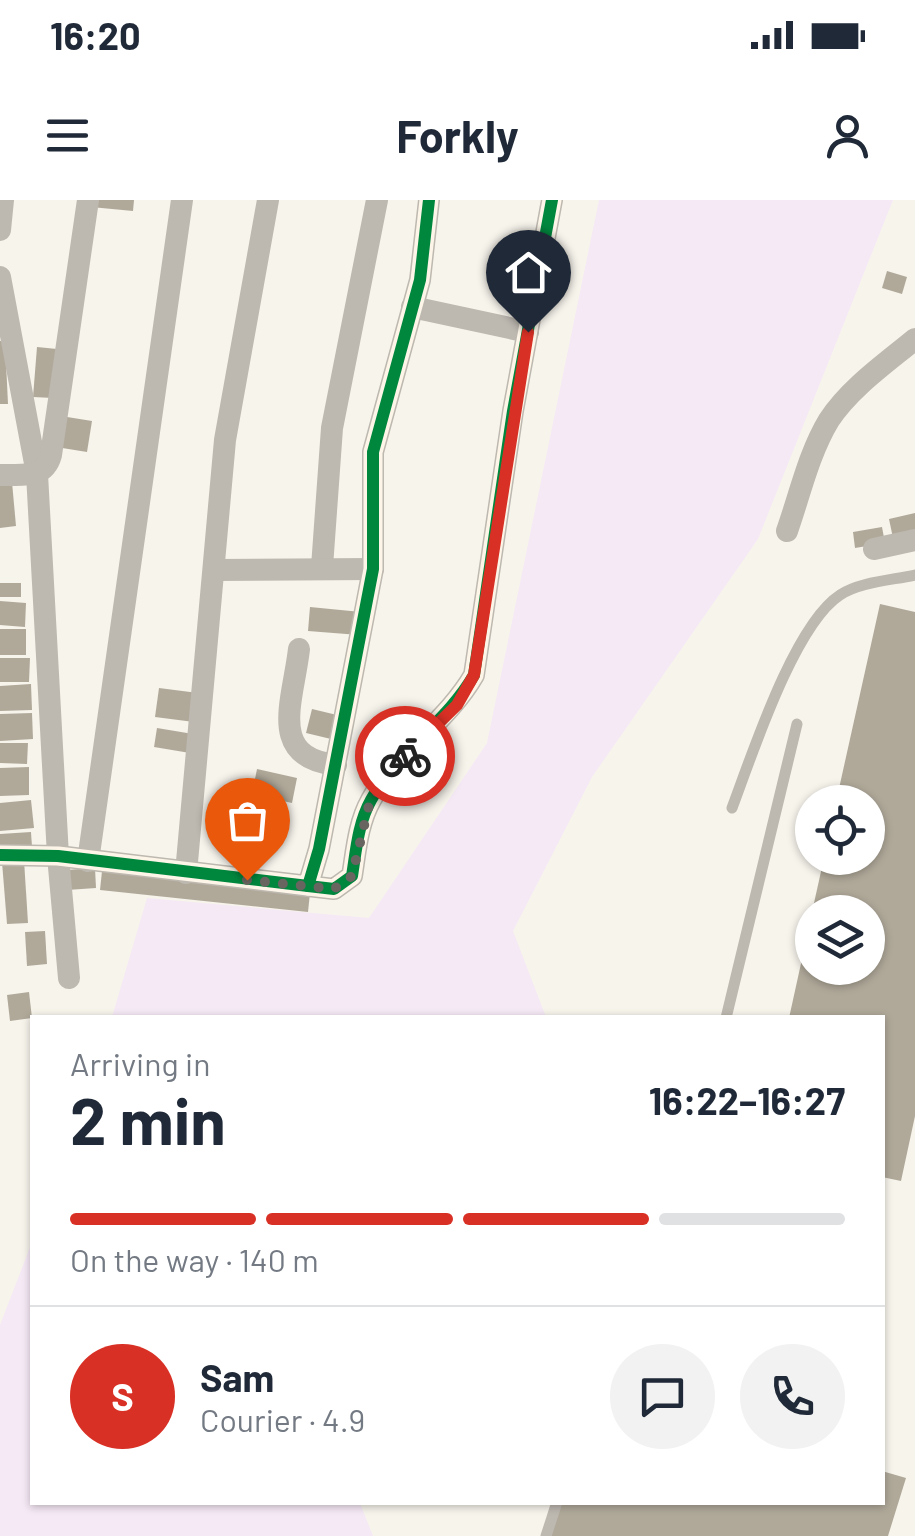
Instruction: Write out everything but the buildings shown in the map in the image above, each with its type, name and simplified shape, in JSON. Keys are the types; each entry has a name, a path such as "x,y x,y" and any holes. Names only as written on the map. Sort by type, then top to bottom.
{"street":[{"path":"0,230 3,200"},
{"path":"0,475 37,474 48,466 52,455 88,200"},
{"path":"88,861 182,200"},
{"path":"186,872 225,440 268,200"},
{"path":"322,567 332,428 377,200"},
{"path":"308,886 374,569 373,452 412,308 429,200"},
{"path":"0,855 58,856 334,889 352,876 370,801 424,734 457,705 474,675 552,200"},
{"path":"0,277 37,474 58,856 70,978"},
{"path":"412,308 528,332"},
{"path":"787,531 813,452 831,418 865,380 915,339"},
{"path":"874,550 915,540"},
{"path":"215,570 374,569"},
{"path":"299,650 289,734 294,751 310,762 336,766"}],"lane":[{"path":"732,808 776,694 825,612 850,590 915,575"},
{"path":"727,1015 797,724"},
{"path":"546,1536 556,1505"}],"shaded area":[{"path":"599,200 893,200 758,539 592,777 513,931 545,1015 113,1015 147,898 369,918 487,743"},
{"path":"30,1247 30,1505 361,1505 373,1536 0,1536 0,1325"}],"cycle path":[{"path":"0,855 58,856 308,886 319,849 373,569 373,452 420,280 429,200"},
{"path":"308,886 334,889 352,876 360,828 371,800 394,767 450,708 474,675 513,411 552,200"}],"way so far":[{"path":"247,880 334,889 344,884 352,876 370,801 405,756"}],"route":[{"path":"405,756 457,705 474,675 528,332"}]}
